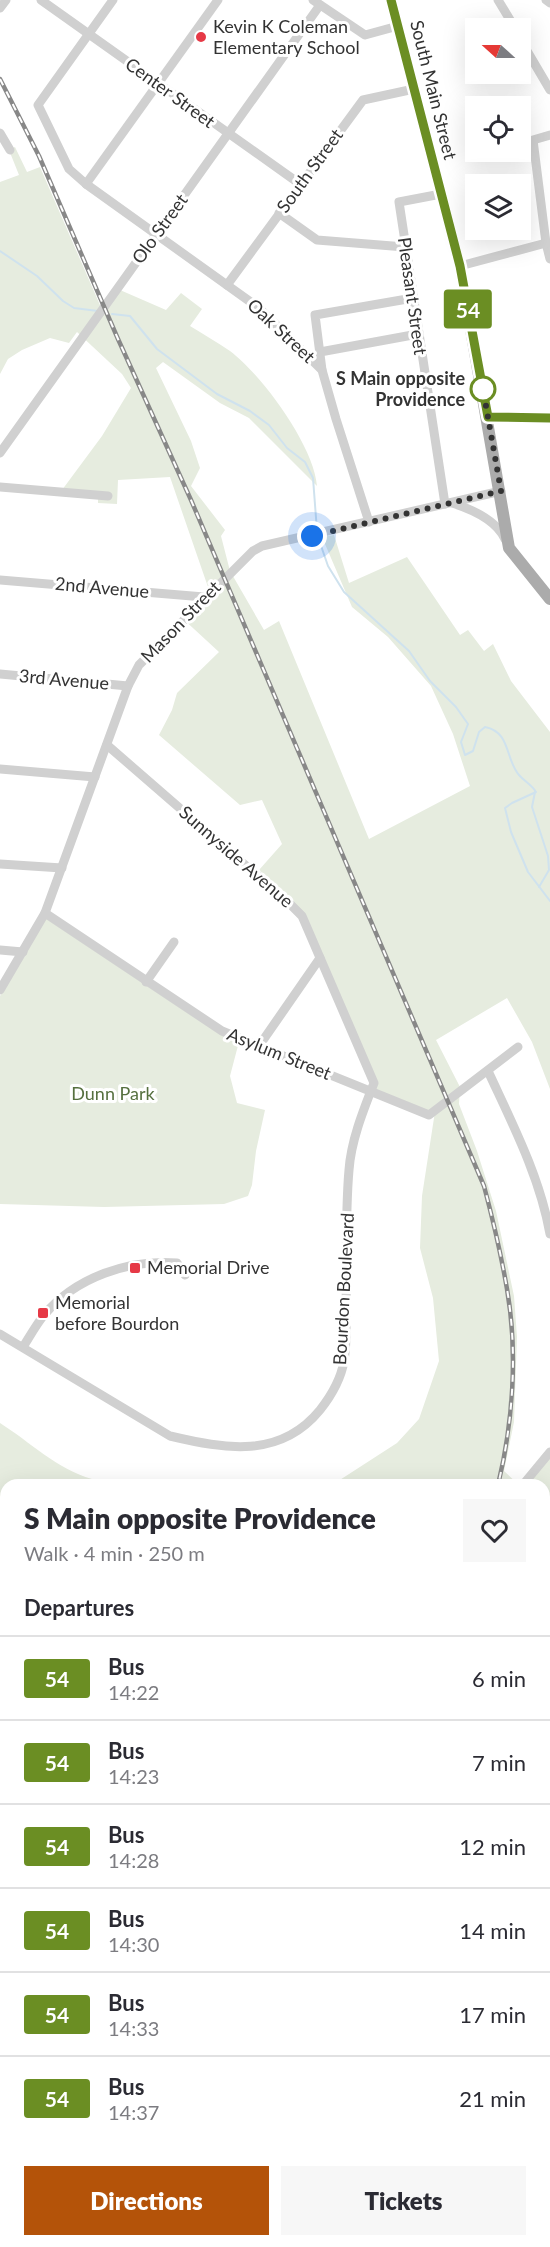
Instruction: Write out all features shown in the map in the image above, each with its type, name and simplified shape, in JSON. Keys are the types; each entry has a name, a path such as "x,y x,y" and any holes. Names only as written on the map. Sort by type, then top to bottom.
{"main road":[{"name":"South Main Street","path":"391,0 460,266 501,491 509,548"},
{"path":"488,417 550,418"},
{"path":"509,548 550,599"}],"street":[{"path":"0,8 6,0"},
{"name":"Center Street","path":"41,0 300,184"},
{"path":"88,34 113,0"},
{"path":"86,184 218,0"},
{"path":"498,0 509,18"},
{"path":"316,2 364,35 398,26"},
{"name":"Olo Street","path":"0,453 228,135 316,2"},
{"name":"Oak Street","path":"88,34 38,105 69,169 86,184 259,308 322,370 369,522"},
{"path":"531,58 550,90"},
{"name":"South Street","path":"227,285 363,100 414,89"},
{"path":"0,133 10,150"},
{"path":"550,135 533,140 550,259"},
{"name":"Pleasant Street","path":"441,194 399,202 418,334 448,504"},
{"path":"279,213 317,240 405,247"},
{"path":"460,266 546,243"},
{"path":"322,370 315,315 413,298"},
{"path":"320,352 418,334"},
{"path":"0,487 108,496"},
{"name":"Mason Street","path":"0,990 45,913 128,686 139,665 204,597 253,551 262,546 501,491"},
{"path":"448,504 482,516 492,523 502,532 509,548"},
{"name":"2nd Avenue","path":"0,580 204,597"},
{"name":"3rd Avenue","path":"0,675 128,686"},
{"name":"Sunnyside Avenue","path":"107,745 302,916 374,1083 370,1092"},
{"path":"0,769 95,777"},
{"path":"0,864 62,868"},
{"name":"Asylum Street","path":"45,913 222,1031 429,1115 518,1047"},
{"path":"146,982 174,942"},
{"path":"0,950 23,952"},
{"path":"259,1046 320,958"},
{"path":"488,1071 518,1137 548,1213 550,1234"},
{"name":"Bourdon Boulevard","path":"0,1334 170,1436 199,1443 236,1447 265,1446 293,1434 314,1417 332,1394 344,1363 349,1168 358,1124 370,1092"},
{"path":"23,1347 44,1315 69,1292 97,1276 125,1266 156,1261 177,1263 185,1275"},
{"path":"527,1479 550,1452"}],"green space":[{"path":"15,147 27,172 40,167 103,312 120,290 166,310 181,293 202,309 190,326 243,362 284,412 307,451 317,486 249,418 220,403 163,362 156,368 191,441 200,468 191,486 225,530 221,536 230,571 264,630 279,621 369,839 470,786 453,734 431,686 388,637 352,607 322,537 334,535 349,583 407,557 460,635 468,630 484,651 493,644 511,681 550,732 550,1089 532,1042 507,998 436,1040 460,1087 459,1104 496,1211 514,1296 517,1337 514,1422 504,1471 513,1479 341,1479 397,1443 419,1419 439,1361 433,1298 420,1248 422,1196 436,1105 424,1114 371,1093 375,1083 301,913 259,870 282,844 262,800 240,805 159,735 172,710 177,693 219,652 181,617 208,587 170,477 118,480 117,504 98,503 98,495 62,490 102,436 131,388 122,374 77,332 69,343 50,338 22,350 8,359 0,374 0,182 19,175 9,150"},
{"name":"Dunn Park","path":"47,917 240,1038 230,1076 237,1103 265,1110 248,1196 224,1204 104,1207 0,1204 0,996"},
{"path":"0,1423 55,1462 92,1479 0,1479"},
{"path":"550,1455 550,1479 530,1479"}],"waterway":[{"path":"0,251 37,276 63,301 74,308 98,311"},
{"path":"112,314 130,316 157,349 217,394 250,411 269,425 287,448 305,462 313,478 317,531"},
{"path":"318,537 328,566 344,592 409,651 430,681 456,707 468,724 461,742 465,755 473,751 479,732 485,727 499,734 503,740 515,769 536,792 505,808 511,832 528,872 550,901"},
{"path":"535,792 532,807 548,856 549,870 539,887"}],"railway":[{"path":"0,79 39,156 191,500 484,1186 505,1276 512,1337 510,1412 499,1479"}],"bus line":[{"name":"54","path":"391,0 460,266 488,417 550,418"}],"place":[{"name":"Kevin K Coleman Elementary School","path":"201,37"},
{"name":"S Main opposite Providence","path":"483,389"},
{"name":"Memorial Drive","path":"135,1268"},
{"name":"Memorial before Bourdon","path":"43,1313"}],"route":[{"path":"312,536 501,491 483,389"}]}
